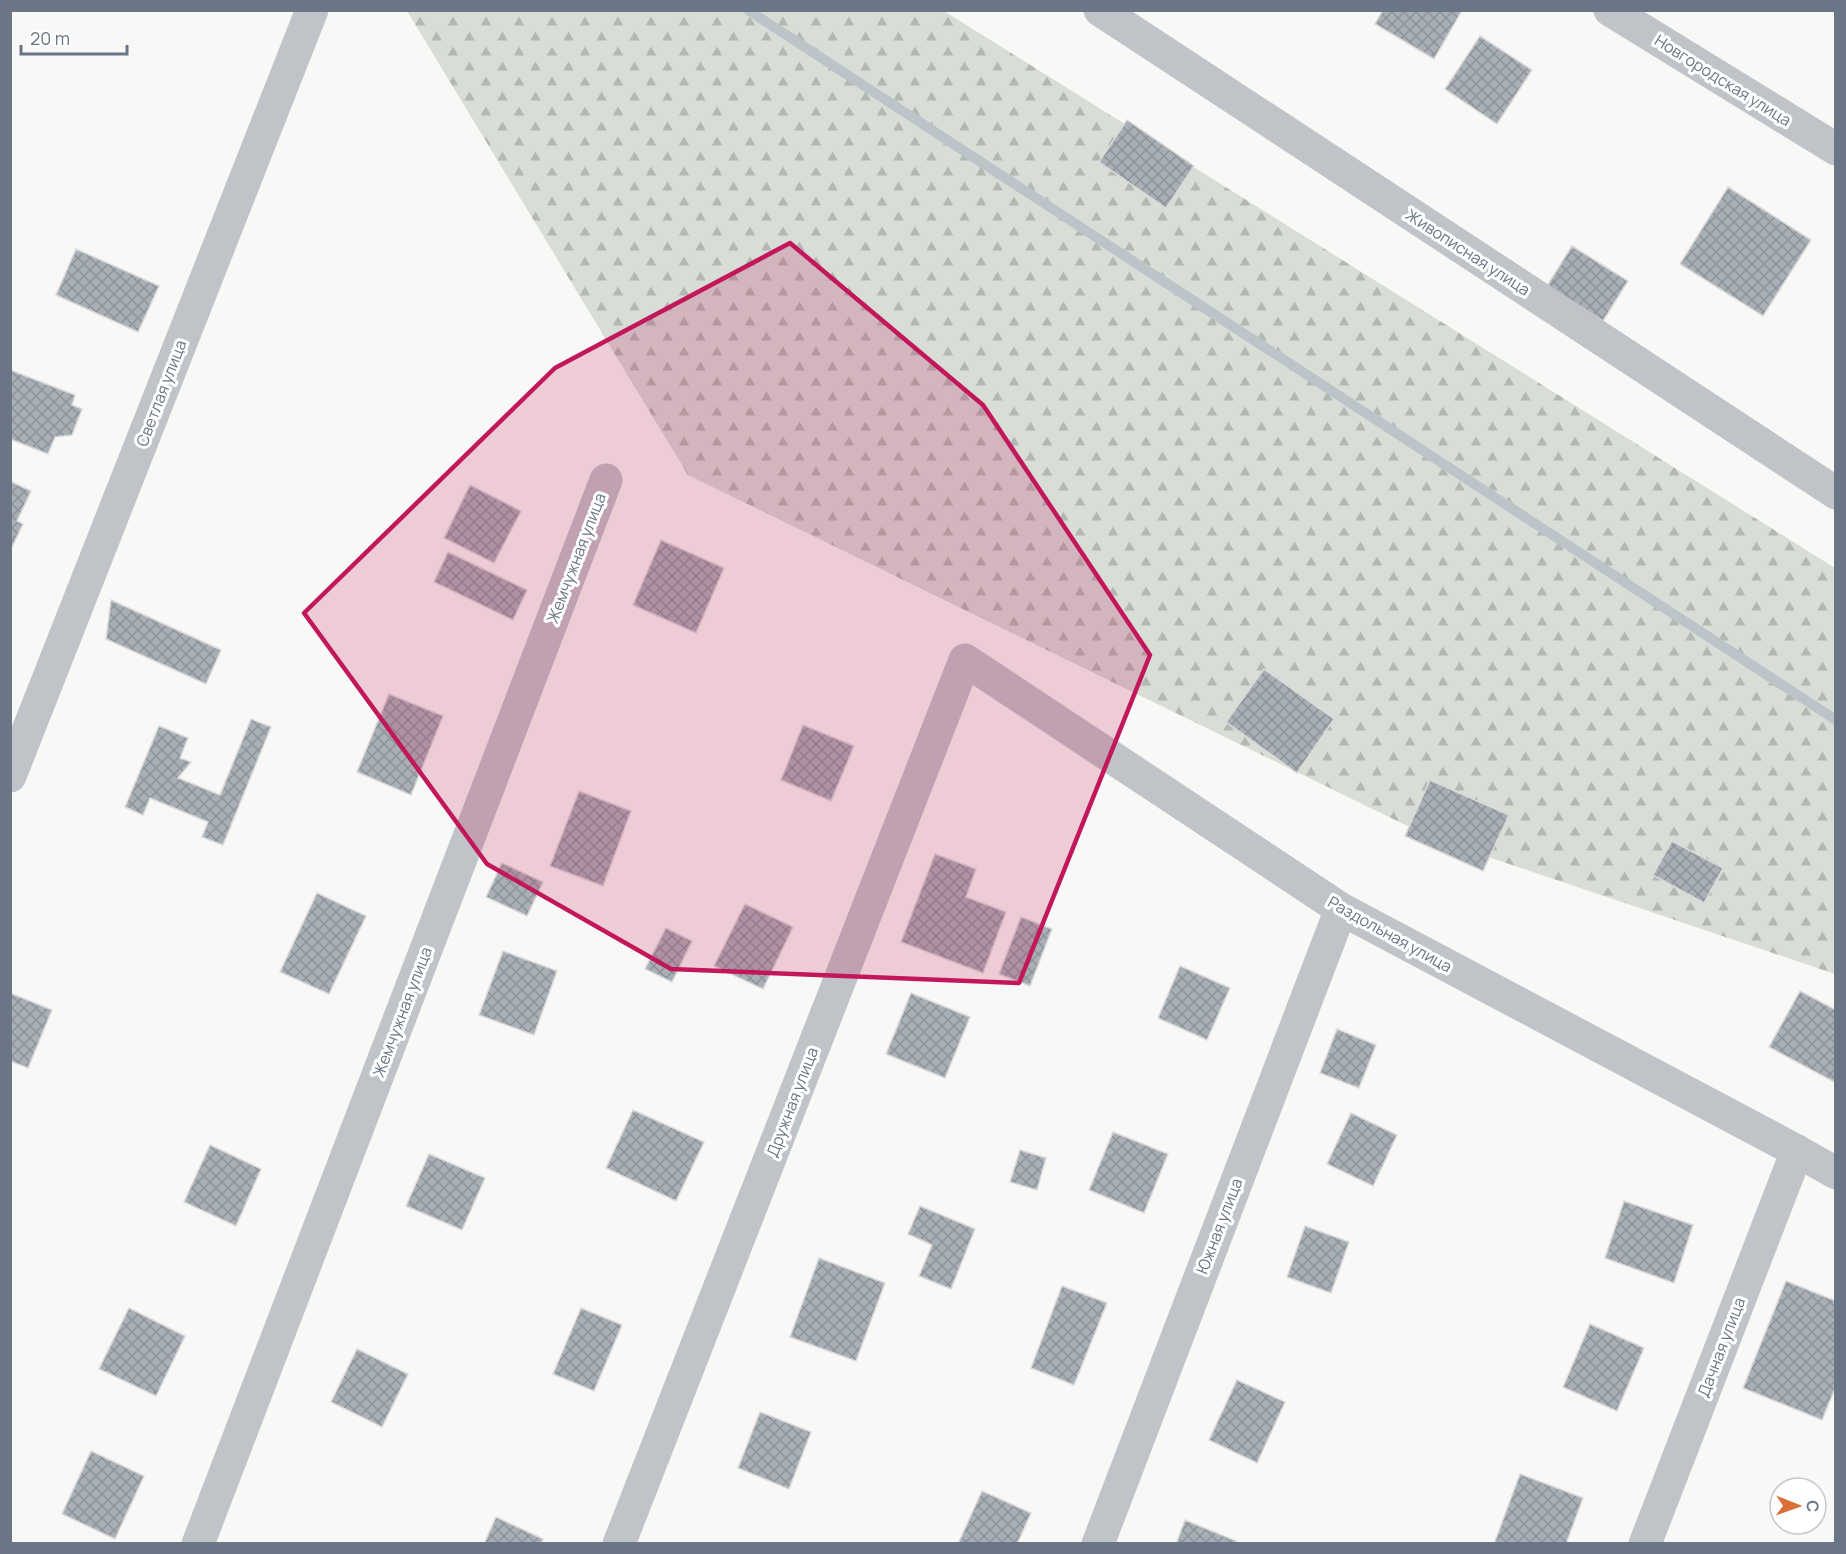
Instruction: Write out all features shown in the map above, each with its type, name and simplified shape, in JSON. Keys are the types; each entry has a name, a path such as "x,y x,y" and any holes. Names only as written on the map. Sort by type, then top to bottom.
{"street":[{"name":"Светлая улица","path":"10,776 312,10"},
{"name":"Живописная улица","path":"1100,10 1836,493"},
{"name":"Новгородская улица","path":"1610,10 1836,149"},
{"name":"Жемчужная улица","path":"198,1544 606,480"},
{"name":"Раздольная улица","path":"964,660 1341,909 1836,1173"},
{"name":"Дружная улица","path":"619,1544 964,660"},
{"name":"Южная улица","path":"1098,1544 1341,909"},
{"name":"Дачная улица","path":"1645,1544 1797,1151"}],"highlighted area":[{"path":"790,243 983,405 1150,655 1019,983 671,969 487,864 304,613 555,368"}],"green space":[{"path":"407,11 944,11 1835,568 1835,974 1432,838 688,475"}],"building":[{"path":"1383,10 1459,10 1461,12 1434,59 1375,24"},
{"path":"1480,36 1532,70 1497,124 1445,89"},
{"path":"1127,120 1194,166 1166,208 1099,162"},
{"path":"1728,187 1811,240 1763,316 1680,264"},
{"path":"1572,246 1628,281 1603,321 1547,286"},
{"path":"76,249 159,286 138,332 56,295"},
{"path":"10,370 75,395 72,405 82,409 72,435 55,437 48,454 10,439"},
{"path":"10,481 31,491 17,521 23,524 10,551"},
{"path":"470,485 521,511 494,563 444,538"},
{"path":"661,540 724,568 696,633 633,605"},
{"path":"448,552 527,590 513,620 434,582"},
{"path":"111,600 221,650 206,684 106,639"},
{"path":"1264,669 1334,719 1297,773 1226,722"},
{"path":"389,694 443,716 411,795 357,772"},
{"path":"251,719 271,727 223,845 202,837 208,822 150,798 143,815 125,807 159,726 188,738 180,758 191,762 178,778 220,795"},
{"path":"803,725 854,746 831,801 781,780"},
{"path":"1430,780 1509,815 1483,871 1405,836"},
{"path":"579,791 631,811 603,886 550,866"},
{"path":"1672,841 1723,868 1704,903 1653,875"},
{"path":"935,854 976,869 966,897 1006,912 983,973 901,942"},
{"path":"502,863 543,882 527,916 486,897"},
{"path":"317,893 366,916 329,994 280,972"},
{"path":"745,904 793,927 763,989 714,966"},
{"path":"1021,917 1052,929 1030,986 999,974"},
{"path":"666,928 692,941 672,982 645,969"},
{"path":"503,951 557,971 534,1035 479,1015"},
{"path":"1180,966 1230,988 1207,1040 1158,1018"},
{"path":"1800,991 1836,1010 1836,1083 1769,1047"},
{"path":"10,993 52,1010 28,1068 10,1061"},
{"path":"911,993 970,1017 945,1078 886,1054"},
{"path":"1337,1029 1376,1045 1359,1088 1320,1073"},
{"path":"633,1110 704,1142 676,1201 606,1168"},
{"path":"1351,1113 1397,1135 1373,1186 1327,1164"},
{"path":"1113,1132 1168,1154 1144,1213 1089,1190"},
{"path":"210,1145 261,1169 236,1226 184,1202"},
{"path":"1020,1150 1046,1158 1037,1190 1010,1182"},
{"path":"429,1154 485,1178 462,1230 406,1206"},
{"path":"1624,1201 1693,1225 1674,1283 1605,1258"},
{"path":"920,1206 975,1229 951,1289 919,1276 932,1245 908,1234"},
{"path":"1305,1226 1349,1242 1331,1293 1287,1277"},
{"path":"819,1258 885,1283 856,1361 790,1337"},
{"path":"1786,1281 1836,1301 1836,1386 1822,1420 1743,1388"},
{"path":"1062,1286 1107,1303 1074,1385 1031,1368"},
{"path":"129,1308 185,1336 156,1396 99,1369"},
{"path":"581,1308 622,1325 594,1391 553,1374"},
{"path":"1590,1324 1644,1348 1617,1411 1563,1387"},
{"path":"357,1349 408,1374 382,1427 331,1402"},
{"path":"1237,1380 1285,1402 1257,1463 1209,1440"},
{"path":"760,1412 811,1432 789,1489 738,1468"},
{"path":"91,1451 144,1476 115,1539 62,1514"},
{"path":"1520,1474 1583,1498 1566,1544 1494,1544"},
{"path":"982,1491 1031,1513 1017,1544 958,1544"},
{"path":"496,1517 543,1539 541,1544 484,1544"},
{"path":"1185,1520 1236,1541 1235,1544 1176,1544"}],"waterway":[{"path":"748,10 1836,720"}]}
